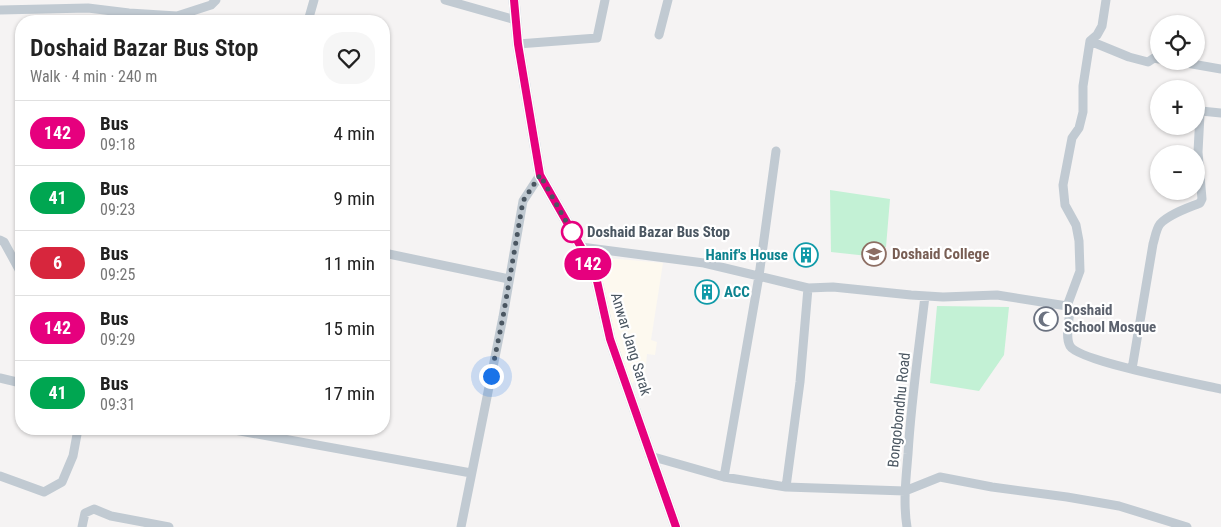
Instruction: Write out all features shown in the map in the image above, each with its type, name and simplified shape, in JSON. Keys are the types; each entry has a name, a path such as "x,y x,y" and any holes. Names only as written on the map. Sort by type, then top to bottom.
{"main road":[{"name":"Anwar Jang Sarak","path":"514,0 518,44 540,175 581,247 597,281 610,339 676,527"}],"street":[{"path":"180,15 211,5 216,0"},
{"path":"310,15 314,0"},
{"path":"445,0 516,20"},
{"path":"518,44 597,38 605,0"},
{"path":"659,35 668,0"},
{"path":"1067,306 1080,271 1080,264 1076,224 1065,205 1063,185 1072,138 1079,128 1083,112 1083,86 1090,41 1097,35 1102,26 1106,0"},
{"path":"0,10 88,8 161,15"},
{"path":"1090,41 1139,60 1150,61"},
{"path":"1205,66 1221,69"},
{"path":"1132,369 1153,244 1158,227 1175,214 1200,203 1202,199 1198,152 1200,114 1201,111 1221,113"},
{"path":"724,477 759,276 776,151"},
{"path":"461,527 503,317 523,201 540,175"},
{"path":"0,240 4,242 15,262"},
{"path":"581,247 680,259 808,288 833,287 943,297 998,295 1067,306 1070,311 1068,337 1070,346 1077,352 1132,369 1221,389"},
{"path":"390,254 510,279"},
{"path":"786,487 800,382 808,288"},
{"name":"Bongobondhu Road","path":"906,527 905,491 910,419 925,296"},
{"path":"0,378 15,382"},
{"path":"0,476 44,492 62,482 73,456 77,435"},
{"path":"264,435 471,473"},
{"path":"650,456 724,477 786,487 905,491 940,477 992,487 1119,506 1187,527"},
{"path":"82,527 85,514 94,509 111,516 169,527"}],"shaded area":[{"path":"585,256 663,263 651,340 657,342 655,355 647,354 645,376 638,375 631,386"}],"green space":[{"path":"830,190 890,199 886,247 868,256 831,252"},
{"path":"937,306 1009,307 1004,355 979,391 930,383"}],"bus line":[{"name":"142","path":"514,0 518,44 540,175 581,247 597,281 610,339 676,527"}],"place":[{"name":"Doshaid Bazar Bus Stop","path":"572,232"},
{"name":"Doshaid College","path":"874,254"},
{"name":"Hanif's House","path":"806,255"},
{"name":"ACC","path":"707,292"},
{"name":"Doshaid School Mosque","path":"1046,319"}],"route":[{"path":"491,376 523,201 540,175 572,232"}]}
